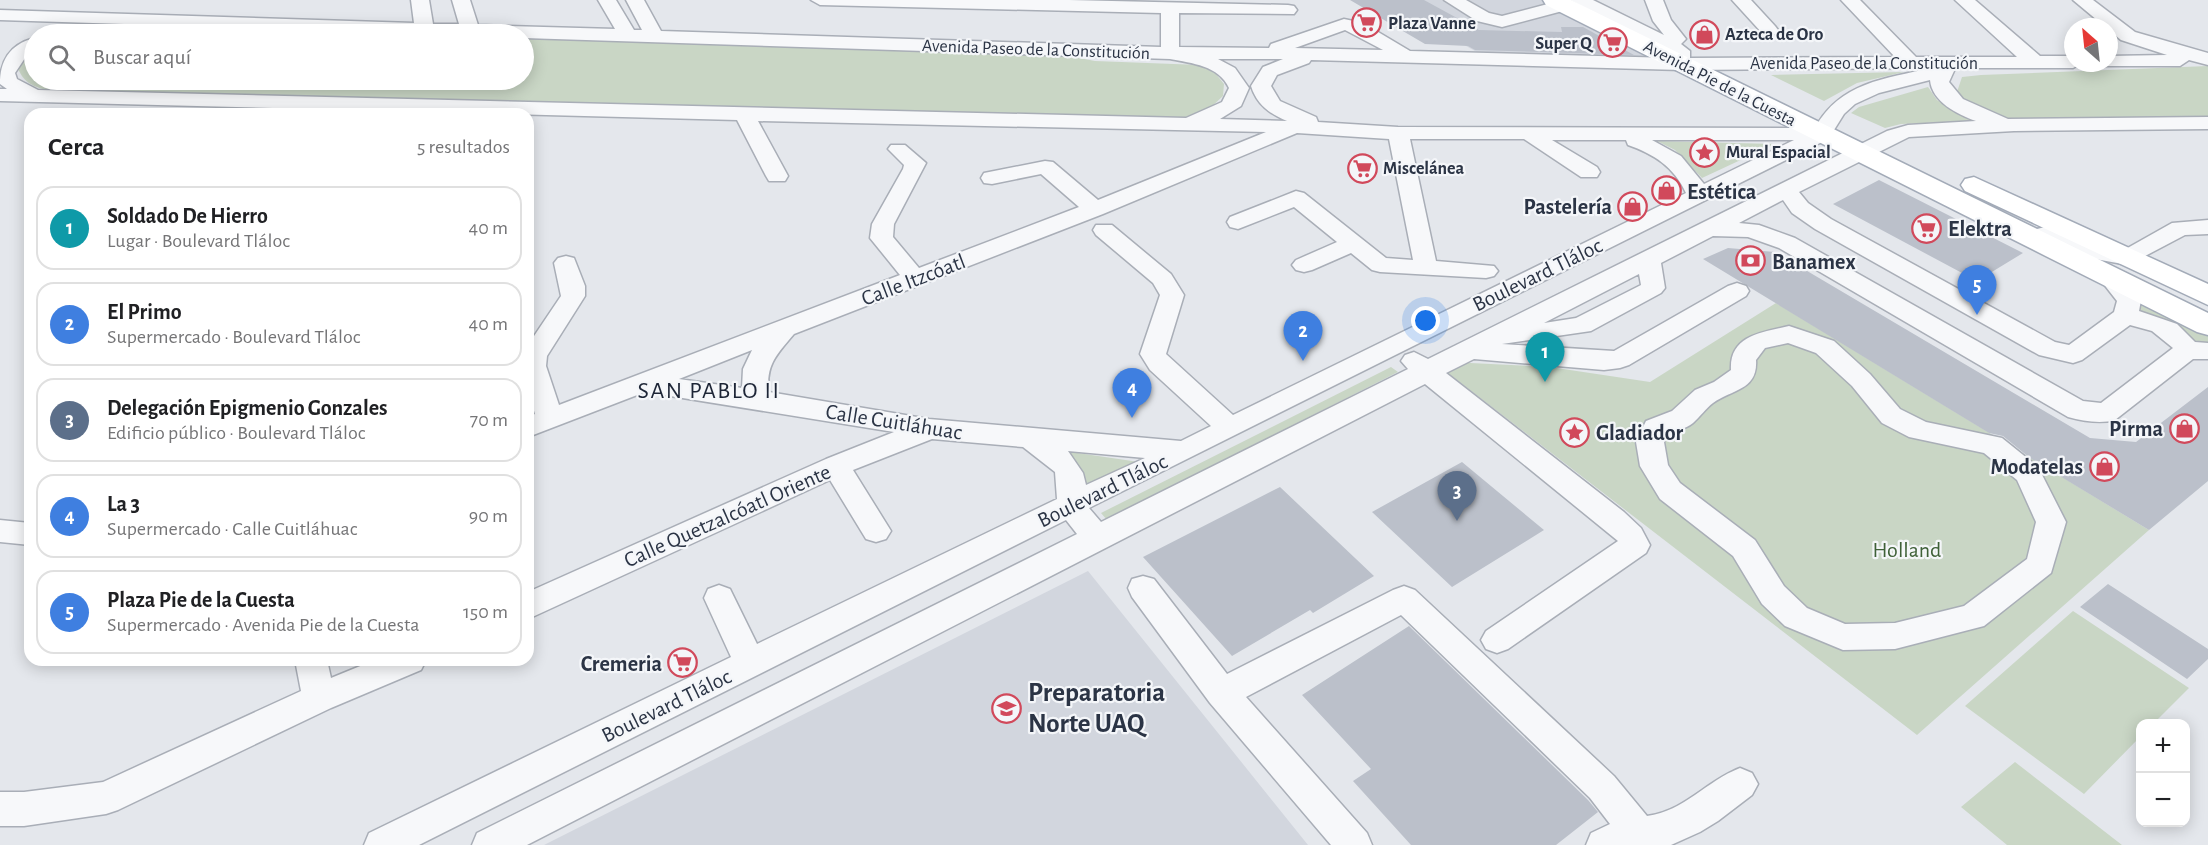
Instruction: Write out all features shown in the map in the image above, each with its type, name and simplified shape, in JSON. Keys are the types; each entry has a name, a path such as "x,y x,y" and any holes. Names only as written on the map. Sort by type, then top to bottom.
{"main road":[{"name":"Avenida Pie de la Cuesta","path":"1595,0 1725,63 1827,125"},
{"name":"Avenida Pie de la Cuesta","path":"1566,2 1681,64 1827,125 2119,268 2208,325"},
{"name":"Avenida Pie de la Cuesta","path":"2119,268 2208,296"}],"street":[{"path":"201,0 202,21"},
{"path":"420,0 424,24"},
{"path":"461,0 468,24"},
{"path":"607,0 628,36"},
{"path":"635,0 655,37"},
{"path":"820,0 1288,10"},
{"path":"1453,0 1483,17 1502,22 1566,2"},
{"path":"1654,0 1662,21 1677,39"},
{"path":"1741,0 1769,30"},
{"path":"1850,0 1912,64"},
{"path":"1964,0 2036,63"},
{"path":"2082,0 2128,36 2163,48 2208,59"},
{"path":"1170,7 1170,53 1220,67 1234,77 1239,88 1236,100 1230,106 1184,124"},
{"name":"Avenida Paseo de la Constitución","path":"0,16 28,8 70,8 129,18 155,9 202,21 284,15 334,16 399,24"},
{"path":"0,16 13,26 16,37 0,56"},
{"path":"103,24 129,18"},
{"path":"1264,55 1308,36 1344,24 1352,24 1408,57"},
{"name":"Avenida Paseo de la Constitución","path":"534,32 1170,53 1320,54 1681,64 2064,62"},
{"path":"1308,36 1320,54 1270,71 1262,81 1262,93 1273,106 1282,112 1336,129"},
{"path":"2118,55 2126,49 2128,36"},
{"path":"24,50 18,54 5,73 8,82 32,95"},
{"path":"2118,61 2208,59"},
{"name":"Boulevard Tláloc","path":"382,845 1184,451 1698,195 1827,125 1851,99 1978,63"},
{"path":"1944,71 1939,82 1941,88 1953,101 1986,118 2014,125"},
{"path":"0,94 376,108"},
{"path":"534,112 1184,124 1398,133 1614,135 1827,125"},
{"path":"745,116 777,176"},
{"path":"1708,229 1870,146 1908,131 2014,125 2208,123"},
{"name":"Calle Itzcóatl","path":"539,423 916,279 1100,220 1298,127"},
{"path":"1398,133 1426,268"},
{"path":"1527,133 1589,172"},
{"path":"1614,135 1656,147 1678,162 1698,195"},
{"path":"898,148 915,163 914,169 883,224 881,238 916,279"},
{"path":"992,178 1045,166 1163,279 1172,295 1153,354 1159,364 1230,428"},
{"path":"1786,189 1800,208 1823,224 2048,349 2073,354"},
{"path":"1238,222 1296,198 1380,265 1486,271"},
{"path":"1787,243 1823,224"},
{"path":"2020,377 2021,365 2073,354 2125,316 2129,300 2119,268 2180,228 2208,227"},
{"path":"1708,229 1751,230 1787,243 2077,410 2106,413 2197,351 2179,335 2151,320 2125,316"},
{"name":"Boulevard Tláloc","path":"498,843 1496,337 1532,334 1582,325 1653,288 1649,257 1708,229"},
{"path":"1304,266 1354,243"},
{"path":"534,356 573,296 567,263"},
{"path":"1470,350 1604,361 1620,359 1737,291"},
{"path":"757,399 754,373 760,356 769,342 787,327"},
{"path":"1789,334 1825,347 1861,380 1891,416 1919,430 1992,446 2028,474 2051,522 2040,565 1973,617 1895,636 1843,637 1796,617 1773,595 1744,548 1670,491 1654,466 1650,442 1656,428 1682,418 1704,396 1723,388 1744,373 1743,359 1756,342 1789,334"},
{"path":"1395,345 1614,520 1631,536 1635,545 1497,640"},
{"path":"534,376 539,423"},
{"name":"Calle Cuitláhuac","path":"643,383 757,399 928,429 1032,440 1184,451"},
{"name":"Calle Quetzalcóatl Oriente","path":"534,603 836,466 928,429"},
{"name":"Calle Cuitláhuac","path":"1032,440 1062,460 1074,485 1070,505"},
{"path":"836,466 876,531"},
{"path":"1070,505 1097,538"},
{"path":"0,531 24,533"},
{"path":"1143,588 1222,693 1354,845"},
{"path":"719,597 750,664"},
{"path":"1222,693 1404,599 1602,787 1638,832"},
{"path":"312,666 320,698"},
{"path":"0,809 24,809 106,798 320,698 396,666"},
{"path":"1604,845 1638,832 1666,829 1693,818 1740,784"}],"shaded area":[{"path":"1385,0 1550,0 1654,53 1639,57 1482,55"},
{"name":"Preparatoria Norte UAQ","path":"1088,571 1308,845 544,845"}],"green space":[{"path":"534,39 1047,52 1095,61 1200,65 1216,74 1224,84 1223,96 1208,110 1185,118 47,90 534,90"},
{"path":"24,56 24,78 22,76 17,66"},
{"path":"2208,66 2208,118 2015,120 1984,112 1956,95 1962,77 2064,72 2118,72 2118,70"},
{"path":"1904,72 1857,83 1824,101 1771,75"},
{"path":"1928,87 1937,100 1974,121 1901,124 1885,128 1851,113 1859,107"},
{"path":"1657,141 1775,144 1702,178 1675,150"},
{"path":"2111,278 2208,325 2208,351 2125,316"},
{"name":"Holland","path":"1776,303 2149,530 1917,735 1440,367 1450,362 1550,367 1650,382"},
{"path":"1391,367 1398,372 1107,520 1101,513"},
{"path":"1064,451 1139,462 1080,489"},
{"path":"2073,611 2189,688 2158,719 2136,719 2136,741 2084,794 1965,706"},
{"path":"2015,762 2122,845 2007,845 1961,807"}],"building":[{"path":"1350,0 1424,0 1479,30 1562,32 1561,27 1583,27 1634,55 1475,50 1468,46 1425,44"},
{"name":"Elektra","path":"1879,180 2023,253 1977,281 1833,204"},
{"path":"1728,248 1775,252 2090,438 2136,442 2208,387 2208,481 2149,530 2030,458 2003,436 1989,433 1703,259"},
{"path":"1462,462 1544,530 1452,587 1372,512"},
{"path":"1280,487 1374,576 1313,613 1310,610 1232,656 1143,557"},
{"path":"2108,584 2208,649 2208,659 2187,679 2080,607"},
{"path":"1409,626 1598,812 1556,845 1411,845 1353,781 1371,769 1302,695"}],"place":[{"name":"Plaza Vanne","path":"1367,23"},
{"name":"Azteca de Oro","path":"1704,34"},
{"name":"Super Q","path":"1613,43"},
{"name":"Mural Espacial","path":"1705,152"},
{"name":"Miscelánea","path":"1362,168"},
{"name":"Estética","path":"1666,191"},
{"name":"Pastelería","path":"1633,206"},
{"name":"Elektra","path":"1927,228"},
{"name":"Banamex","path":"1751,261"},
{"name":"Plaza Pie de la Cuesta","path":"1977,315"},
{"name":"El Primo","path":"1303,361"},
{"name":"Soldado De Hierro","path":"1545,382"},
{"name":"La 3","path":"1132,418"},
{"name":"Pirma","path":"2184,428"},
{"name":"Gladiador","path":"1575,432"},
{"name":"Modatelas","path":"2104,466"},
{"name":"Delegación Epigmenio Gonzales","path":"1457,521"},
{"name":"Cremeria","path":"683,663"},
{"name":"Preparatoria Norte UAQ","path":"1007,708"}],"district":[{"name":"SAN PABLO II","path":"709,390"}]}
